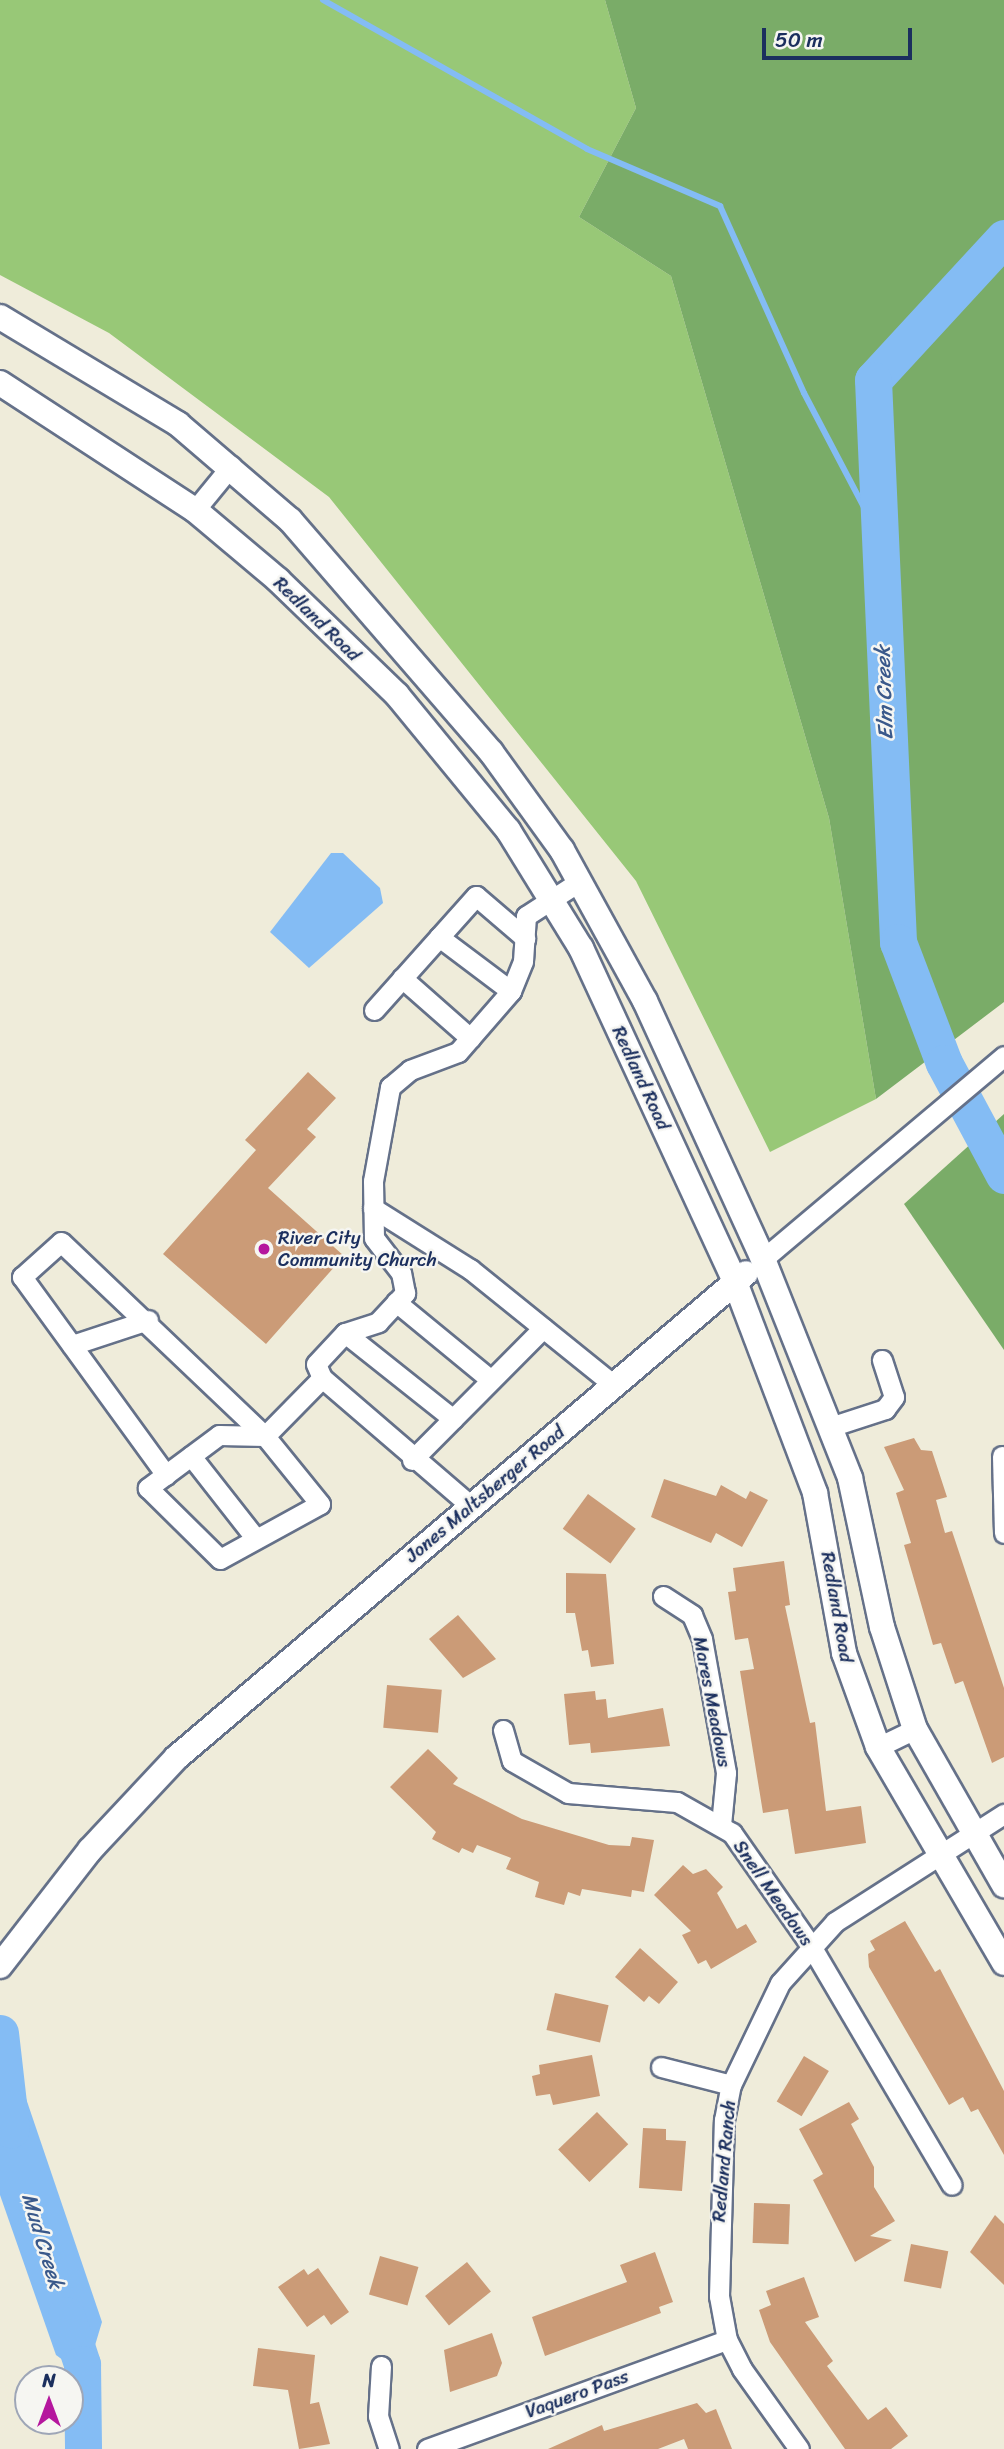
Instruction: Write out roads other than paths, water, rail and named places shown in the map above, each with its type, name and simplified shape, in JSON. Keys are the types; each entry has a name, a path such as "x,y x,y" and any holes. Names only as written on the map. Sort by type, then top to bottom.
{"main road":[{"name":"Redland Road","path":"0,317 127,391 231,466 366,601 532,804 580,881 645,1001 763,1259 833,1426 862,1521 882,1627 915,1729 1004,1885"},
{"name":"Redland Road","path":"0,383 195,510 397,695 508,830 581,948 735,1282 815,1493 844,1653 878,1747 1004,1963"},
{"name":"Jones Maltsberger Road","path":"0,1966 34,1918 176,1758 763,1259"}],"street":[{"path":"195,510 231,466"},
{"path":"471,1506 412,1460 322,1378 318,1357 345,1333 378,1322 396,1302 405,1281 380,1252 373,1208 390,1087 410,1070 446,1061 470,1038 511,991 526,937 526,916 580,881"},
{"path":"374,1010 476,896 526,937"},
{"path":"439,937 511,991"},
{"path":"402,978 470,1038"},
{"name":"Jones Maltsberger Road","path":"763,1259 1004,1056"},
{"path":"373,1208 470,1269 614,1385"},
{"path":"166,1475 22,1277 61,1242 148,1320 265,1436 320,1504 220,1559 148,1488 166,1475 219,1435 265,1436 322,1378"},
{"path":"396,1302 491,1380"},
{"path":"72,1345 148,1320"},
{"path":"412,1460 543,1328"},
{"path":"345,1333 453,1419"},
{"path":"833,1426 885,1409 894,1397 882,1360"},
{"path":"1002,1455 1004,1534"},
{"path":"191,1456 256,1539"},
{"name":"Mares Meadows","path":"663,1596 692,1615 702,1639 726,1773 721,1825"},
{"path":"878,1747 915,1729"},
{"name":"Snell Meadows","path":"503,1730 512,1761 568,1793 677,1802 721,1825 746,1848 811,1946 951,2185"},
{"name":"Redland Ranch","path":"799,2449 727,2340 716,2272 731,2085 761,2014 811,1946 866,1897 1004,1814"},
{"path":"661,2067 731,2085"},
{"name":"Vaquero Pass","path":"427,2449 727,2340"},
{"path":"381,2366 378,2416 389,2449"}],"water":[{"path":"331,853 343,853 380,888 383,903 309,968 270,932"},
{"path":"17,2072 102,2322 90,2362 70,2365 56,2355 0,2195 0,2082"}],"waterway":[{"path":"323,0 587,149 720,206 804,393 878,534"},
{"name":"Elm Creek","path":"1004,238 873,380 898,942 944,1063 1004,1175"},
{"name":"Mud Creek","path":"0,2033 11,2129"},
{"name":"Mud Creek","path":"66,2315 82,2364 83,2449"}],"place":[{"name":"River City Community Church","path":"264,1249"}]}
